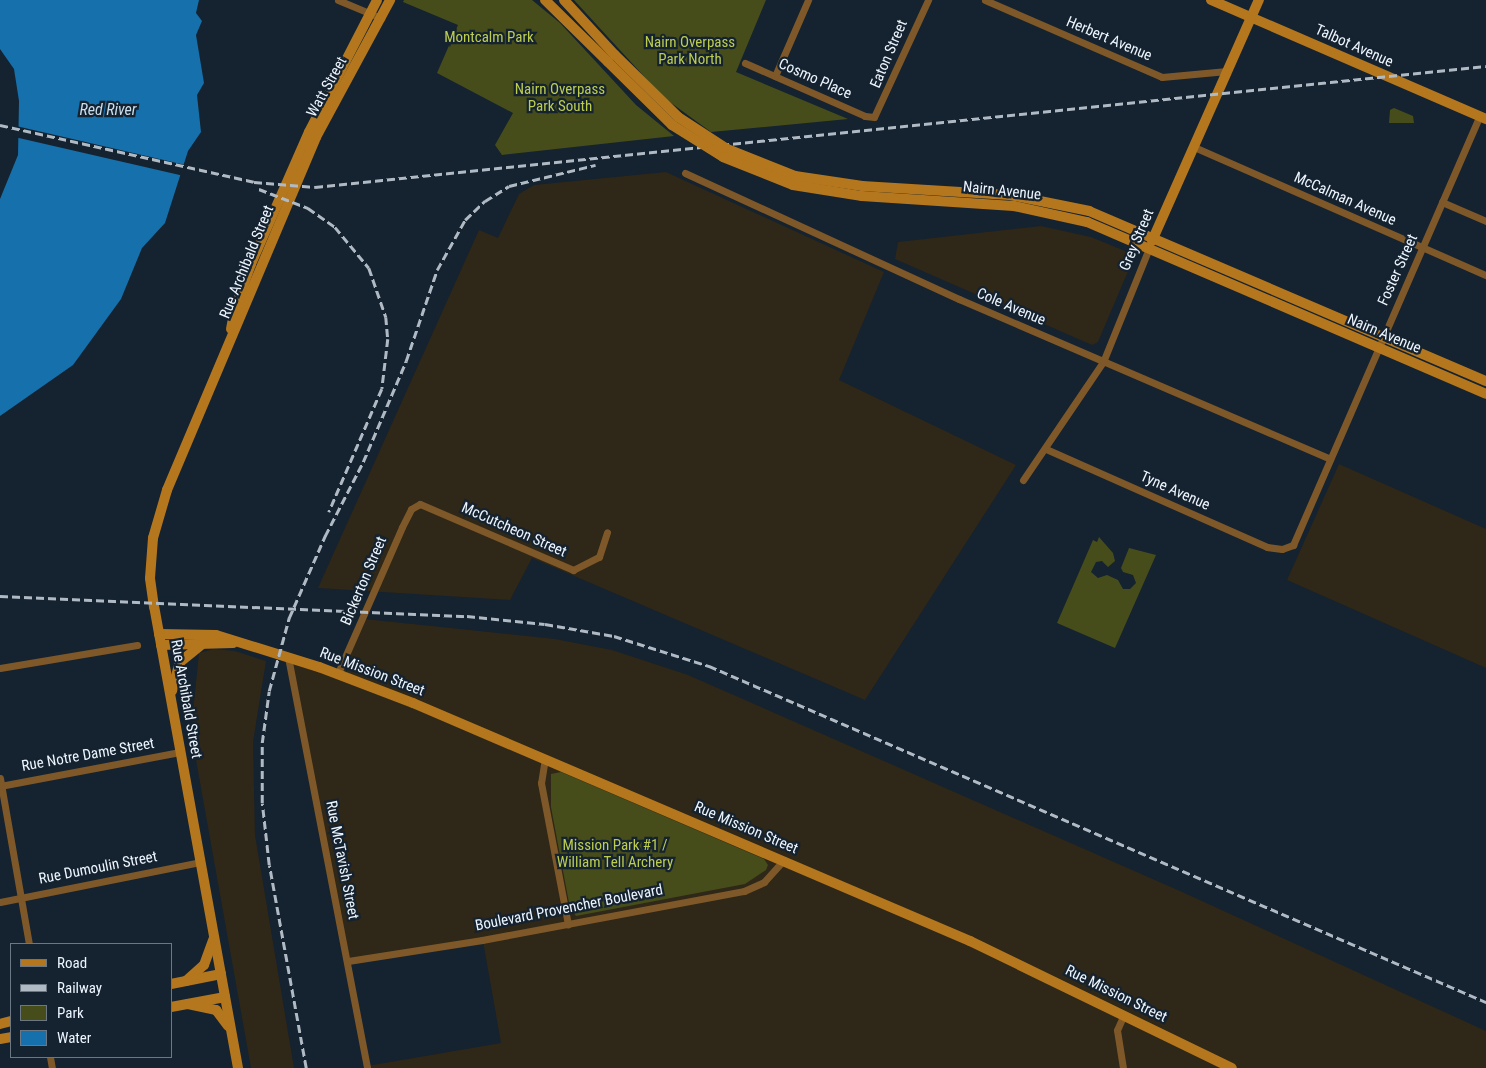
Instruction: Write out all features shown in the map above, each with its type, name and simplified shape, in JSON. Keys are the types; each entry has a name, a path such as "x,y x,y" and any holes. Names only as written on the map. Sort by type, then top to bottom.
{"main road":[{"name":"Watt Street","path":"376,16 377,0"},
{"name":"Watt Street","path":"289,189 309,132 376,16 390,0"},
{"name":"Nairn Avenue","path":"546,0 678,117 726,149 795,176 862,191 1041,210 1087,222 1486,394"},
{"name":"Nairn Avenue","path":"564,0 612,58"},
{"name":"Talbot Avenue","path":"1211,0 1483,118"},
{"name":"Grey Street","path":"1149,248 1259,0"},
{"name":"Rue Archibald Street","path":"238,1068 159,634 150,571 158,515 228,347 289,189"},
{"name":"Nairn Avenue","path":"862,191 1040,199 1089,211 1154,237 1486,381"},
{"path":"1228,282 1244,277"},
{"path":"1295,312 1302,301"},
{"path":"1446,377 1452,367"},
{"name":"Rue Mission Street","path":"159,634 216,635 338,674 545,758 970,941 1232,1068"},
{"name":"Rue Mission Street","path":"161,645 201,645 236,642"},
{"path":"170,696 178,665 201,645"},
{"path":"186,981 207,961 214,930"},
{"path":"172,984 221,974"},
{"path":"172,1007 225,997"},
{"path":"188,1004 219,1012 233,1034"}],"street":[{"path":"338,0 376,16"},
{"path":"775,76 808,0"},
{"name":"Eaton Street","path":"874,117 879,112 928,0"},
{"name":"Herbert Avenue","path":"985,0 1162,77 1227,71"},
{"name":"Cosmo Place","path":"745,63 865,116 874,117"},
{"name":"Foster Street","path":"1293,545 1442,202 1483,118"},
{"name":"McCalman Avenue","path":"1194,148 1486,275"},
{"name":"Cole Avenue","path":"685,173 1102,362 1330,459"},
{"path":"1442,202 1486,221"},
{"name":"Grey Street","path":"1024,480 1102,362 1149,248"},
{"name":"Tyne Avenue","path":"1046,449 1267,547 1282,549 1293,545"},
{"name":"McCutcheon Street","path":"420,504 573,570 599,557 607,532"},
{"name":"Bickerton Street","path":"338,674 402,527 411,509 420,504"},
{"path":"0,668 137,645"},
{"name":"Rue McTavish Street","path":"288,657 348,961 367,1068"},
{"name":"Rue Notre Dame Street","path":"1,786 180,752"},
{"path":"545,758 541,783 568,924"},
{"path":"0,778 29,943"},
{"name":"Boulevard Provencher Boulevard","path":"348,961 568,924 744,891 764,882 783,861"},
{"name":"Rue Dumoulin Street","path":"0,902 201,862"},
{"path":"1123,1068 1117,1030 1124,1014"}],"shaded area":[{"path":"666,172 884,272 839,380 1016,465 865,700 532,558 510,600 318,588 479,230 498,238 519,194 534,185"},
{"path":"1041,226 1091,237 1135,255 1098,342 1092,345 895,259 898,242"},
{"path":"1339,464 1486,529 1486,668 1287,580"},
{"path":"365,619 555,639 612,650 688,675 1180,891 1486,1031 1486,1068 367,1068 367,1066 501,1043 483,941 348,961 288,657 339,675"},
{"path":"214,649 235,651 266,661 253,742 255,835 294,1068 251,1068 191,732 199,653"}],"green space":[{"name":"Nairn Overpass Park South","path":"404,0 532,0 560,23 636,105 674,136 502,155 495,145 513,113 437,73 458,25 403,2"},
{"name":"Nairn Overpass Park North","path":"574,0 766,0 736,72 848,119 711,132 663,97"},
{"path":"1394,108 1413,116 1414,123 1389,123 1390,110"},
{"path":"1099,537 1113,553 1115,561 1108,567 1102,561 1096,562 1091,572 1098,578 1107,575 1118,580 1123,589 1130,589 1136,583 1133,575 1123,572 1121,568 1129,548 1156,555 1115,648 1057,623 1093,540 1097,542"},
{"name":"Mission Park #1 / William Tell Archery","path":"561,772 764,859 768,865 766,870 745,884 576,916 570,908 551,807 551,774"}],"water":[{"name":"Red River","path":"0,0 199,0 196,13 202,21 196,35 204,83 197,95 201,132 188,151 165,223 142,248 121,299 73,365 0,416 0,199 18,155 19,101 14,69 0,49"}],"pier":[{"path":"16,126 187,165 184,176 14,137"}],"railway":[{"path":"0,125 254,182 315,187 1486,66"},
{"path":"306,1068 269,865 262,803 262,743 269,691 289,618 325,536 363,462 406,361 437,270 465,220 485,201 509,186 595,165"},
{"path":"259,189 308,208 335,227 369,268 386,317 388,339 382,389 329,512"},
{"path":"0,596 467,616 545,624 614,636 709,666 1486,1002"}],"park label":[{"name":"Montcalm Park","path":"489,38"}]}
